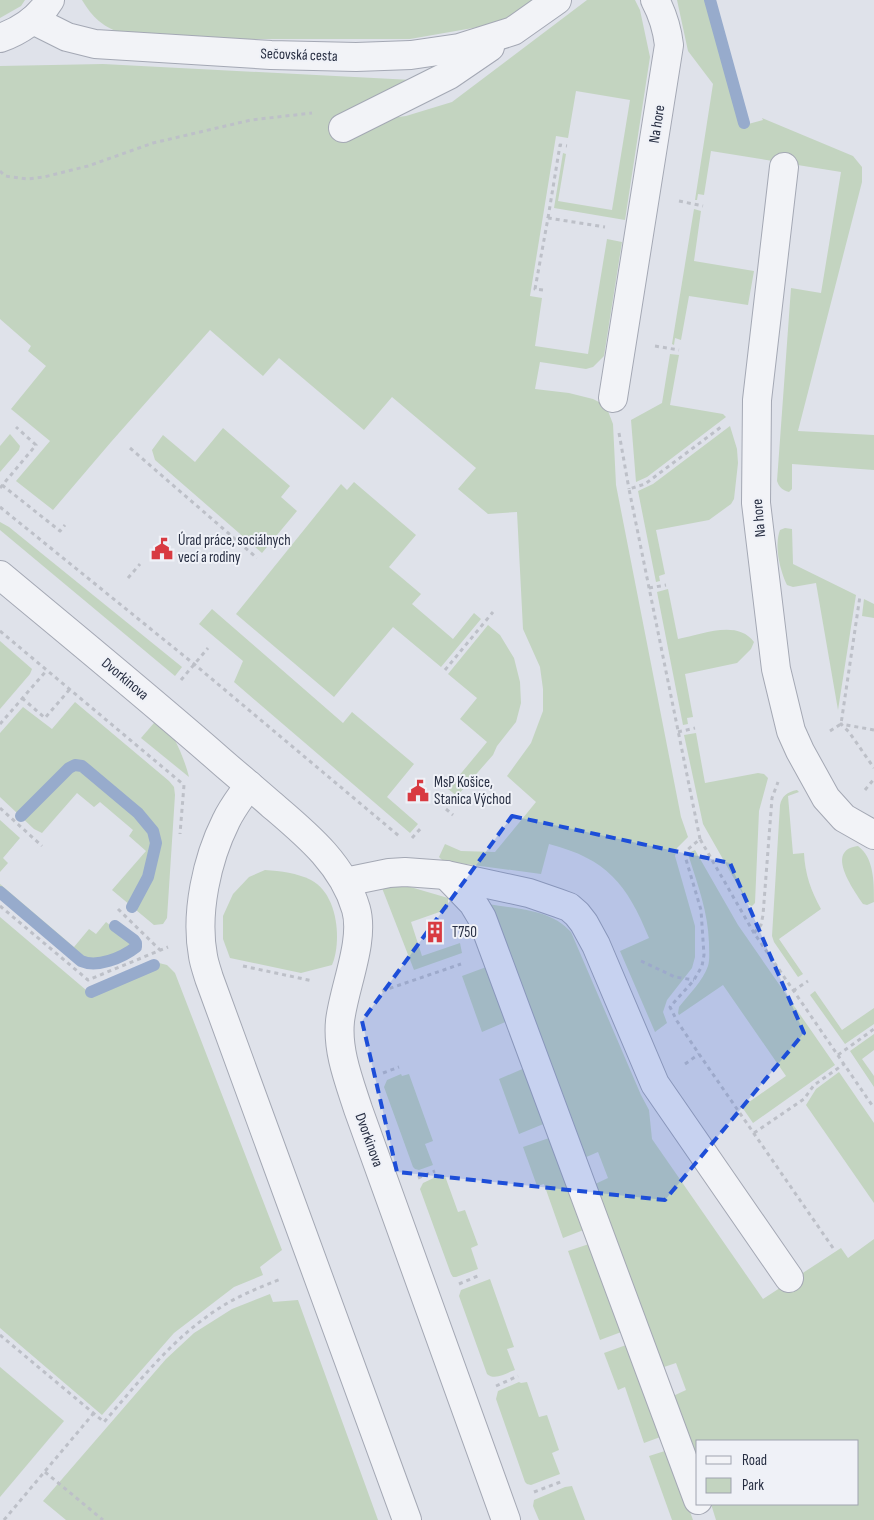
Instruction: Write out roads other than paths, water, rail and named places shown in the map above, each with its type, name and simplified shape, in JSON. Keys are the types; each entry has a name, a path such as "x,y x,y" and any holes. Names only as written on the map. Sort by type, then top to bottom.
{"street":[{"name":"Sečovská cesta","path":"42,10 67,37 95,44 281,55 356,57 410,55 459,48 513,31 557,0"},
{"name":"Na hore","path":"613,398 669,45 663,14 656,0"},
{"path":"0,38 12,34 42,10"},
{"path":"350,125 449,75 513,31"},
{"name":"Na hore","path":"784,167 757,400 756,503 776,669 791,730 800,751 826,798 844,818 874,835"},
{"name":"Dvorkinova","path":"0,575 158,707 305,834 346,882 356,910 358,925 355,951 340,1020 339,1039 343,1059 361,1118 506,1520"},
{"path":"249,785 226,819 212,851 202,898 202,955 407,1520"},
{"path":"346,882 389,873 405,872 446,875 530,893 569,907 577,914 584,922 596,945 655,1084 789,1278"},
{"path":"446,875 473,903 482,918 696,1495"},
{"path":"699,1505 705,1520"}],"waterway":[{"path":"710,0 744,123"},
{"path":"21,816 69,768 75,765 82,766 138,813 153,831 156,843 148,877 132,907"},
{"path":"0,892 81,961 87,963 109,961 124,955 136,947 134,940 115,926"},
{"path":"91,992 154,965"}],"place":[{"name":"Úrad práce, sociálnych vecí a rodiny","path":"162,549"},
{"name":"MsP Košice, Stanica Východ","path":"418,791"},
{"name":"T750","path":"435,932"}]}
